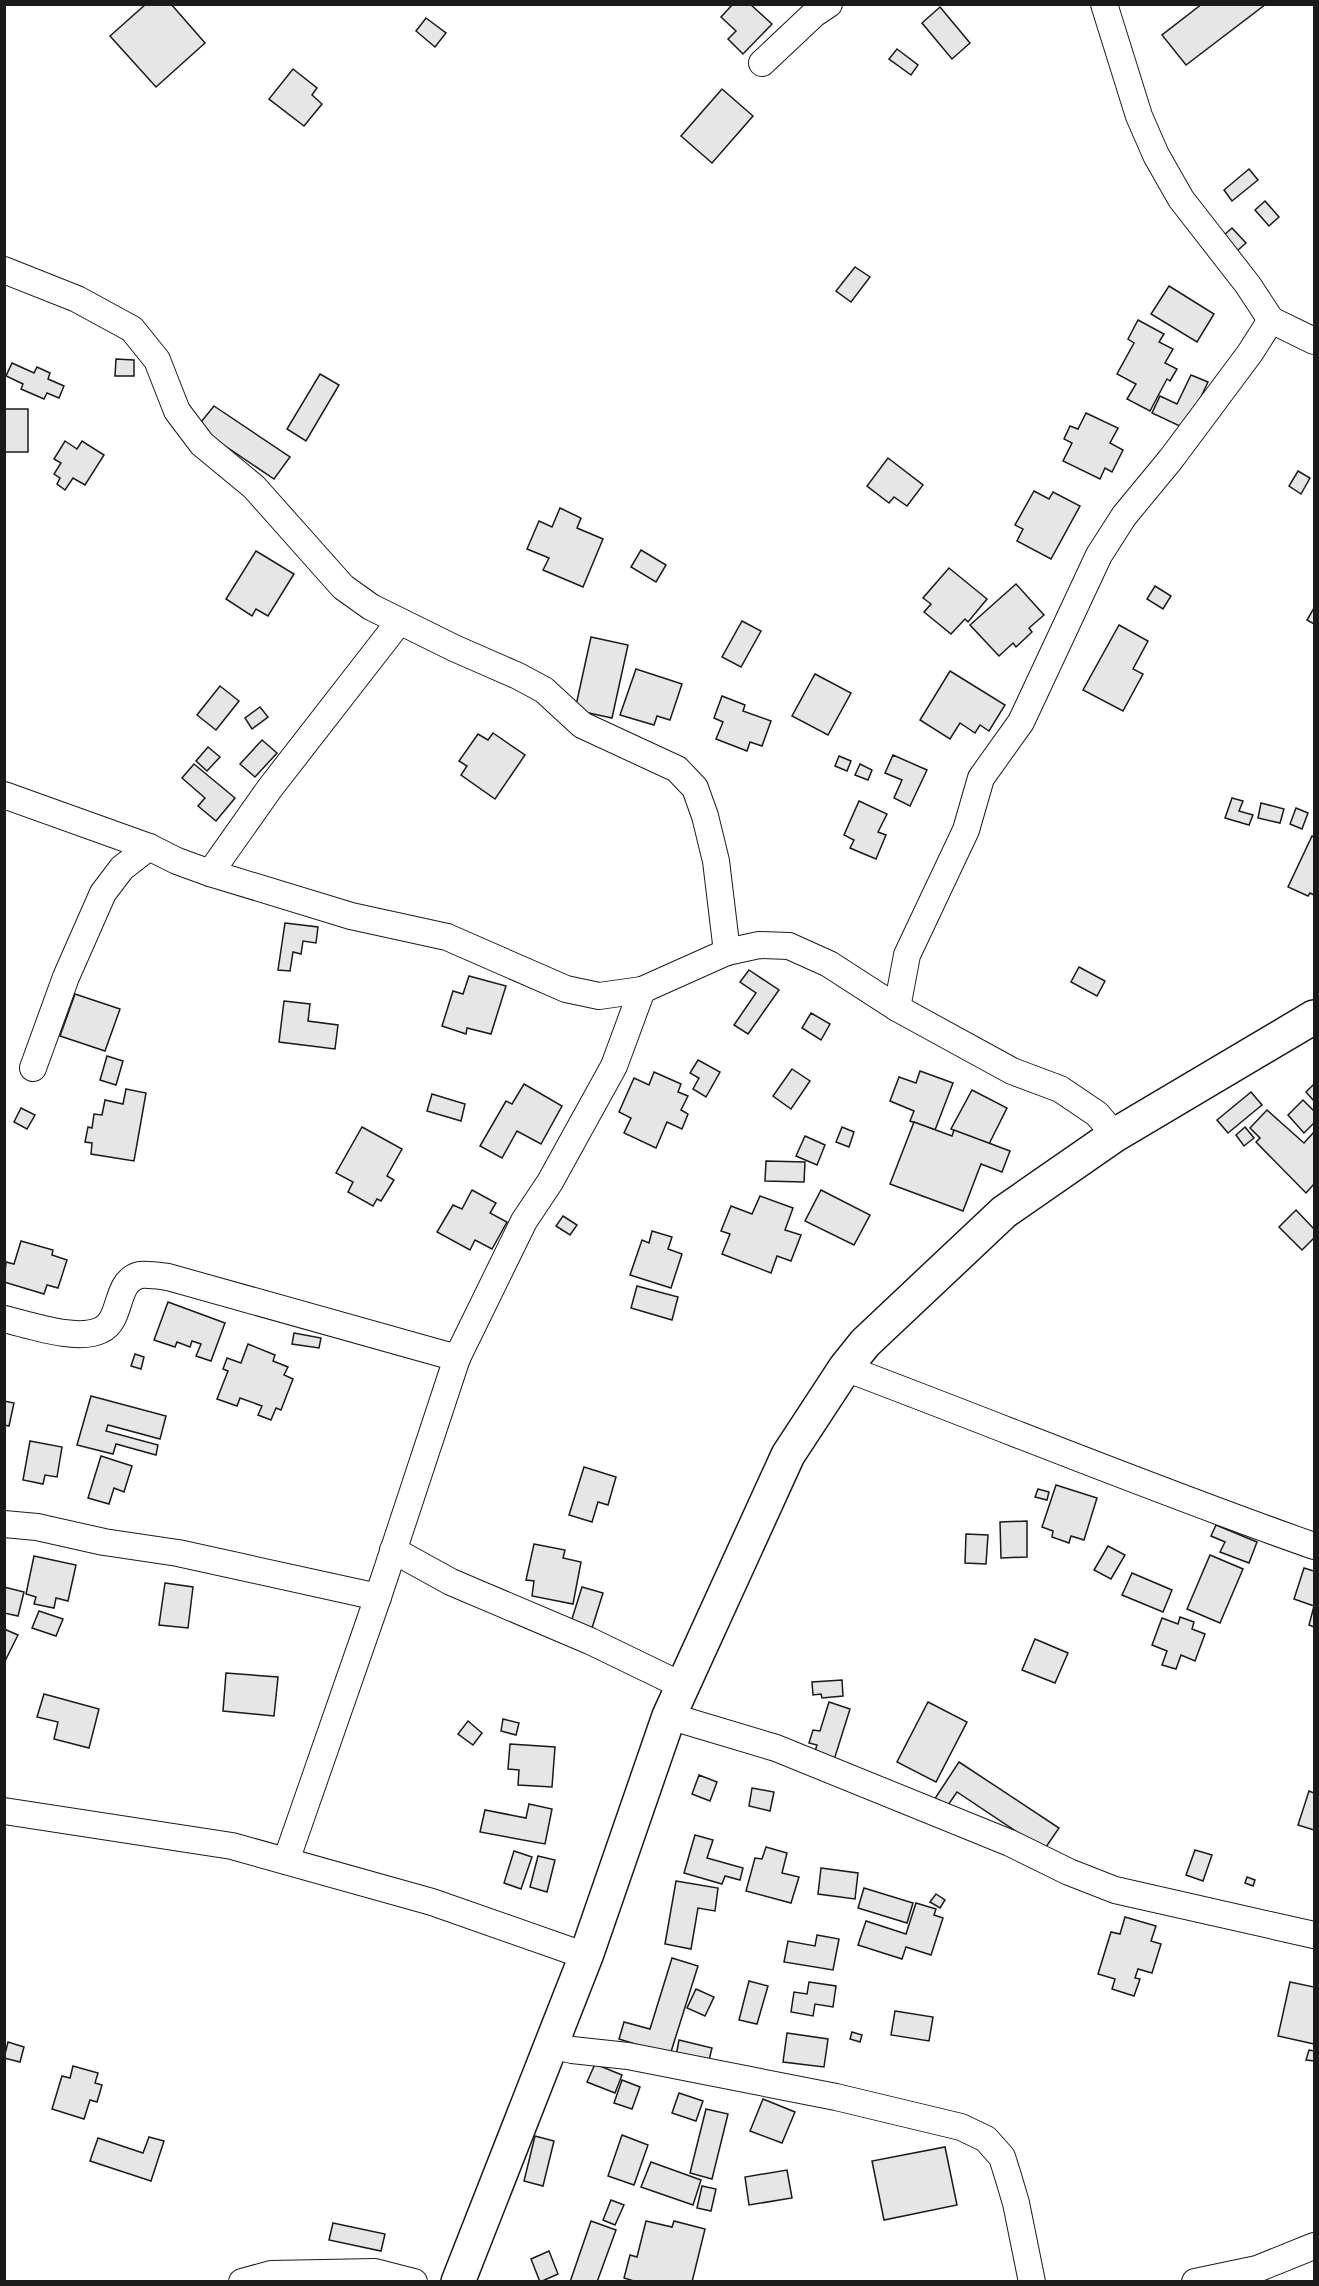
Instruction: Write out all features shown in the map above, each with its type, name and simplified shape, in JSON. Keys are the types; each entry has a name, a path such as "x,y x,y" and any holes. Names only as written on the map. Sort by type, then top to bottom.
{"street":[{"path":"762,63 814,14 829,4"},
{"path":"1104,4 1139,116 1156,155 1181,199 1248,285 1271,320 1314,341"},
{"path":"4,270 76,299 132,329 157,360 177,411 202,444 255,487 343,586 370,607 518,676 543,690 582,725 677,769 695,788 705,816 716,861 727,952"},
{"path":"897,1008 907,955 966,830 981,778 1021,722 1098,555 1124,516 1171,459 1250,353 1271,320"},
{"path":"210,873 277,779 399,622"},
{"path":"4,795 149,847 177,861 210,873 351,916 447,938 566,989 598,996 642,990 727,952 759,945 789,946 829,964 897,1008 1012,1071 1060,1089 1097,1114 1115,1135"},
{"path":"33,1068 66,977 103,893 122,868 149,847"},
{"path":"286,1861 378,1597 457,1358 524,1221 550,1182 614,1066 642,990"},
{"path":"458,2282 586,1956 669,1716 788,1455 845,1368 865,1343 1004,1212 1115,1135 1314,1017"},
{"path":"4,1319 58,1332 88,1334 103,1330 113,1318 125,1287 133,1278 142,1275 168,1277 457,1358"},
{"path":"845,1368 1095,1465 1314,1546"},
{"path":"4,1524 37,1527 104,1542 178,1553 378,1597"},
{"path":"393,1551 451,1582 590,1641 683,1686"},
{"path":"669,1716 776,1748 1010,1843 1069,1872 1115,1890 1314,1935"},
{"path":"4,1811 232,1846 432,1902 586,1956"},
{"path":"551,2045 573,2050 628,2056 836,2097 961,2127 986,2139 1002,2157 1016,2203 1032,2282"},
{"path":"1195,2282 1257,2269 1314,2246"},
{"path":"242,2282 271,2274 375,2272 414,2282"}],"building":[{"path":"146,4 171,4 205,43 156,87 110,36"},
{"path":"733,4 750,4 772,24 743,54 728,39 736,31 721,17"},
{"path":"1202,4 1266,4 1186,65 1162,35"},
{"path":"940,7 970,43 952,59 922,23"},
{"path":"426,18 446,33 435,47 416,31"},
{"path":"897,49 918,65 911,75 889,59"},
{"path":"293,69 317,88 312,95 322,104 304,126 269,99"},
{"path":"722,89 753,116 712,163 681,136"},
{"path":"1249,169 1258,180 1232,201 1224,190"},
{"path":"1265,201 1279,217 1269,226 1255,210"},
{"path":"1232,228 1246,243 1237,251 1223,236"},
{"path":"855,267 870,277 851,302 836,291"},
{"path":"1169,286 1214,314 1197,342 1151,314"},
{"path":"1138,320 1164,334 1159,342 1173,349 1165,363 1177,369 1170,381 1167,379 1150,411 1127,399 1136,384 1117,374 1134,343 1128,339"},
{"path":"116,359 134,360 134,376 115,376"},
{"path":"12,363 34,373 37,367 50,373 48,379 64,386 59,398 47,393 44,399 21,389 23,384 6,376"},
{"path":"320,374 339,385 306,441 287,429"},
{"path":"1191,375 1208,382 1186,429 1152,413 1160,396 1177,404"},
{"path":"214,406 290,457 274,479 197,427"},
{"path":"4,409 28,409 28,452 4,452"},
{"path":"1086,413 1118,428 1110,443 1123,450 1112,472 1105,468 1100,479 1063,461 1072,443 1064,439 1070,426 1078,429"},
{"path":"65,441 77,449 82,441 104,455 85,485 73,478 65,490 57,484 60,478 54,474 61,463 54,459"},
{"path":"888,458 923,485 907,506 894,497 889,503 867,486"},
{"path":"1298,471 1310,478 1301,494 1289,486"},
{"path":"1034,491 1049,499 1053,492 1080,506 1051,559 1017,541 1023,529 1015,525"},
{"path":"560,508 581,518 577,528 603,539 583,587 543,570 549,558 527,549 539,521 552,527"},
{"path":"641,550 666,565 656,582 631,567"},
{"path":"256,551 294,574 268,616 256,609 252,616 226,599"},
{"path":"949,568 987,599 968,622 965,619 951,634 924,612 931,604 923,598"},
{"path":"1016,584 1044,615 1029,628 1032,632 1016,647 1013,643 999,656 970,625"},
{"path":"1155,586 1171,596 1163,609 1147,599"},
{"path":"1314,608 1314,624 1307,620"},
{"path":"742,621 761,631 741,667 722,657"},
{"path":"1119,625 1148,641 1133,669 1143,674 1123,711 1083,690"},
{"path":"591,637 628,645 612,718 575,710"},
{"path":"636,669 682,684 670,720 657,716 654,725 620,715"},
{"path":"950,671 1005,705 989,731 980,725 975,733 960,723 950,739 920,720"},
{"path":"815,674 851,693 828,735 792,716"},
{"path":"220,686 239,701 216,730 197,715"},
{"path":"722,696 745,705 743,711 771,721 762,746 750,742 747,751 716,739 723,722 714,718"},
{"path":"260,707 268,717 252,729 245,718"},
{"path":"493,733 525,755 495,799 461,775 467,766 459,761 478,734 488,740"},
{"path":"262,740 277,753 255,777 240,764"},
{"path":"208,747 220,757 207,771 196,761"},
{"path":"893,755 927,770 910,806 894,798 902,780 885,773"},
{"path":"839,756 851,761 847,771 835,766"},
{"path":"194,764 235,798 216,821 198,806 205,798 182,778"},
{"path":"860,764 872,770 868,780 855,775"},
{"path":"1232,798 1243,801 1239,811 1253,815 1249,825 1225,818"},
{"path":"859,801 887,814 878,832 886,835 876,859 850,848 854,840 844,835"},
{"path":"1261,803 1284,809 1280,823 1258,818"},
{"path":"1296,808 1308,813 1302,829 1290,824"},
{"path":"1312,836 1314,837 1314,895 1310,893 1308,896 1288,887"},
{"path":"285,923 318,927 316,943 303,941 301,954 293,952 290,971 278,970"},
{"path":"1079,967 1105,981 1097,996 1071,982"},
{"path":"749,970 779,990 748,1034 734,1025 756,993 740,982"},
{"path":"469,976 506,986 491,1034 467,1028 466,1034 442,1026 453,991 463,994"},
{"path":"75,994 120,1009 105,1051 60,1036"},
{"path":"284,1001 310,1004 308,1021 338,1025 335,1049 279,1042"},
{"path":"811,1013 830,1024 821,1040 802,1028"},
{"path":"107,1056 123,1061 116,1085 100,1080"},
{"path":"698,1060 720,1072 706,1097 693,1089 699,1078 690,1073"},
{"path":"792,1069 810,1081 791,1109 773,1096"},
{"path":"920,1071 953,1083 935,1130 910,1121 914,1111 890,1101 899,1077 916,1083"},
{"path":"654,1072 681,1084 678,1092 688,1096 681,1110 688,1114 682,1129 667,1122 656,1148 624,1133 631,1118 619,1112 634,1078 649,1085"},
{"path":"524,1084 562,1106 541,1144 517,1131 502,1158 480,1146 506,1101 512,1104"},
{"path":"1314,1084 1314,1101 1306,1092"},
{"path":"126,1089 146,1093 134,1161 91,1154 92,1143 85,1142 88,1127 92,1128 94,1114 102,1115 105,1100 123,1104"},
{"path":"972,1090 1007,1108 987,1148 951,1129"},
{"path":"1251,1092 1262,1105 1228,1133 1217,1120"},
{"path":"432,1094 465,1104 461,1121 427,1111"},
{"path":"1303,1100 1314,1111 1314,1123 1304,1133 1288,1115"},
{"path":"21,1108 35,1115 27,1129 14,1122"},
{"path":"1267,1110 1304,1143 1314,1132 1314,1184 1306,1193 1256,1142 1260,1138 1250,1128"},
{"path":"914,1122 952,1136 954,1130 1010,1151 1002,1172 981,1164 963,1211 890,1184"},
{"path":"362,1127 402,1149 387,1176 394,1180 381,1201 377,1199 373,1206 348,1192 353,1182 336,1173"},
{"path":"842,1127 854,1132 849,1147 836,1142"},
{"path":"1245,1127 1254,1138 1244,1146 1236,1135"},
{"path":"805,1136 825,1145 817,1165 796,1156"},
{"path":"766,1161 805,1162 804,1182 765,1181"},
{"path":"472,1190 496,1203 490,1213 507,1222 492,1249 475,1240 470,1250 437,1232 453,1205 462,1209"},
{"path":"821,1190 870,1215 854,1245 805,1221"},
{"path":"760,1196 793,1208 785,1230 801,1235 791,1261 777,1256 771,1273 722,1254 730,1234 721,1231 731,1206 752,1214"},
{"path":"1296,1210 1314,1229 1314,1238 1302,1250 1279,1227"},
{"path":"563,1216 577,1225 570,1235 556,1226"},
{"path":"652,1231 672,1237 668,1249 682,1254 671,1288 630,1275 642,1240 649,1243"},
{"path":"21,1241 53,1250 52,1255 67,1260 58,1288 47,1285 44,1294 4,1282 6,1262 14,1264"},
{"path":"637,1286 678,1297 672,1320 631,1308"},
{"path":"168,1302 225,1323 211,1361 196,1356 201,1344 192,1341 190,1347 177,1342 175,1347 154,1340"},
{"path":"294,1333 321,1338 319,1348 292,1344"},
{"path":"248,1344 275,1355 273,1361 288,1367 284,1375 293,1379 281,1410 276,1408 271,1420 258,1415 262,1406 240,1398 237,1406 217,1399 228,1371 223,1369 227,1358 241,1363"},
{"path":"135,1354 144,1357 141,1369 131,1366"},
{"path":"91,1396 166,1416 160,1439 108,1425 106,1431 158,1445 156,1455 116,1444 113,1454 77,1445"},
{"path":"4,1401 14,1403 9,1426 4,1425"},
{"path":"30,1441 62,1447 57,1477 45,1475 43,1484 23,1480"},
{"path":"101,1456 132,1466 124,1492 114,1488 109,1504 88,1498"},
{"path":"584,1467 616,1477 608,1505 598,1502 592,1522 569,1515"},
{"path":"1056,1485 1097,1498 1084,1540 1071,1536 1069,1543 1052,1537 1053,1531 1042,1527"},
{"path":"1038,1489 1049,1492 1047,1500 1035,1497"},
{"path":"1027,1521 1027,1557 1001,1558 1000,1522"},
{"path":"1216,1525 1257,1542 1249,1563 1220,1552 1225,1542 1211,1536"},
{"path":"966,1534 988,1535 986,1564 965,1563"},
{"path":"534,1544 565,1550 563,1558 581,1562 573,1604 532,1596 534,1581 526,1580"},
{"path":"1108,1546 1125,1555 1111,1579 1094,1570"},
{"path":"1210,1555 1243,1569 1220,1623 1187,1609"},
{"path":"34,1556 76,1565 68,1601 56,1598 54,1608 34,1604 36,1597 26,1594"},
{"path":"1304,1568 1314,1571 1314,1606 1294,1599"},
{"path":"1132,1573 1172,1590 1163,1612 1122,1595"},
{"path":"165,1583 193,1587 188,1628 159,1625"},
{"path":"4,1587 24,1592 18,1616 4,1613"},
{"path":"582,1587 603,1593 592,1628 571,1622"},
{"path":"1314,1606 1314,1627 1309,1625"},
{"path":"39,1611 63,1619 56,1636 32,1628"},
{"path":"1180,1617 1194,1622 1192,1629 1205,1634 1195,1661 1181,1655 1176,1669 1162,1665 1167,1651 1152,1645 1162,1618 1178,1624"},
{"path":"4,1629 18,1635 5,1661 4,1661"},
{"path":"1035,1639 1068,1653 1055,1683 1022,1670"},
{"path":"226,1673 278,1677 274,1716 223,1711"},
{"path":"842,1680 843,1696 822,1698 821,1694 813,1695 812,1682"},
{"path":"44,1694 99,1709 89,1748 54,1739 58,1722 37,1717"},
{"path":"829,1702 850,1709 834,1760 814,1754 817,1745 809,1743 813,1730 820,1731"},
{"path":"928,1702 967,1722 936,1782 897,1762"},
{"path":"503,1719 519,1723 516,1735 501,1731"},
{"path":"468,1721 482,1733 473,1745 458,1734"},
{"path":"510,1744 555,1747 552,1787 518,1785 519,1770 508,1769"},
{"path":"959,1762 1059,1828 1044,1850 957,1792 946,1808 934,1800"},
{"path":"699,1775 717,1782 710,1801 692,1794"},
{"path":"752,1788 774,1792 770,1811 749,1806"},
{"path":"1309,1791 1314,1793 1314,1830 1298,1825"},
{"path":"529,1804 552,1809 545,1844 480,1832 485,1810 526,1818"},
{"path":"695,1835 713,1840 707,1858 743,1868 740,1880 725,1876 722,1884 684,1873"},
{"path":"766,1847 787,1853 782,1873 799,1877 791,1903 746,1891 755,1858 762,1859"},
{"path":"1195,1850 1212,1855 1203,1881 1186,1875"},
{"path":"514,1851 532,1857 521,1889 504,1883"},
{"path":"538,1856 555,1860 547,1892 530,1887"},
{"path":"821,1868 858,1873 855,1899 818,1894"},
{"path":"1247,1877 1255,1880 1253,1886 1245,1883"},
{"path":"676,1881 718,1888 715,1911 698,1908 691,1949 665,1944"},
{"path":"864,1888 913,1903 907,1923 858,1908"},
{"path":"936,1894 945,1900 940,1908 930,1902"},
{"path":"916,1903 936,1909 934,1915 943,1918 931,1955 906,1947 902,1959 858,1945 866,1921 906,1934"},
{"path":"1125,1917 1156,1926 1151,1941 1161,1944 1152,1973 1138,1969 1135,1978 1140,1979 1134,1996 1112,1989 1115,1979 1098,1974 1111,1932 1120,1934"},
{"path":"817,1935 839,1939 833,1970 784,1962 788,1941 815,1946"},
{"path":"672,1958 698,1966 670,2055 619,2039 624,2022 650,2029"},
{"path":"749,1981 768,1986 757,2024 739,2020"},
{"path":"809,1982 836,1986 833,2007 815,2004 813,2016 791,2012 794,1992 807,1994"},
{"path":"1290,1982 1314,1987 1314,2044 1278,2036"},
{"path":"696,1989 714,1997 705,2016 687,2008"},
{"path":"895,2011 933,2017 929,2041 891,2035"},
{"path":"852,2032 862,2035 860,2042 850,2039"},
{"path":"787,2033 828,2039 824,2067 783,2062"},
{"path":"679,2040 712,2048 708,2064 676,2056"},
{"path":"8,2042 24,2047 20,2062 4,2058"},
{"path":"1309,2050 1314,2051 1314,2061 1306,2060"},
{"path":"595,2064 622,2075 615,2093 587,2082"},
{"path":"73,2066 98,2073 95,2083 102,2085 97,2102 90,2100 84,2119 52,2109 62,2076 70,2078"},
{"path":"622,2080 640,2087 632,2109 614,2103"},
{"path":"679,2093 703,2101 696,2121 672,2113"},
{"path":"763,2099 795,2112 782,2143 750,2131"},
{"path":"706,2109 728,2114 712,2179 690,2173"},
{"path":"622,2135 648,2145 634,2185 608,2176"},
{"path":"535,2136 554,2141 543,2186 524,2181"},
{"path":"149,2137 164,2141 151,2181 90,2161 98,2138 143,2153"},
{"path":"945,2147 957,2205 884,2220 872,2161"},
{"path":"651,2162 701,2180 693,2205 641,2187"},
{"path":"787,2170 792,2198 749,2205 745,2177"},
{"path":"702,2186 716,2189 711,2211 697,2208"},
{"path":"611,2200 624,2205 615,2225 603,2220"},
{"path":"591,2221 616,2230 597,2282 570,2282"},
{"path":"646,2221 672,2227 674,2221 705,2229 692,2282 637,2282 624,2278 630,2255 637,2257"},
{"path":"333,2223 385,2234 381,2251 329,2240"},
{"path":"549,2251 558,2274 540,2282 531,2259"}]}
